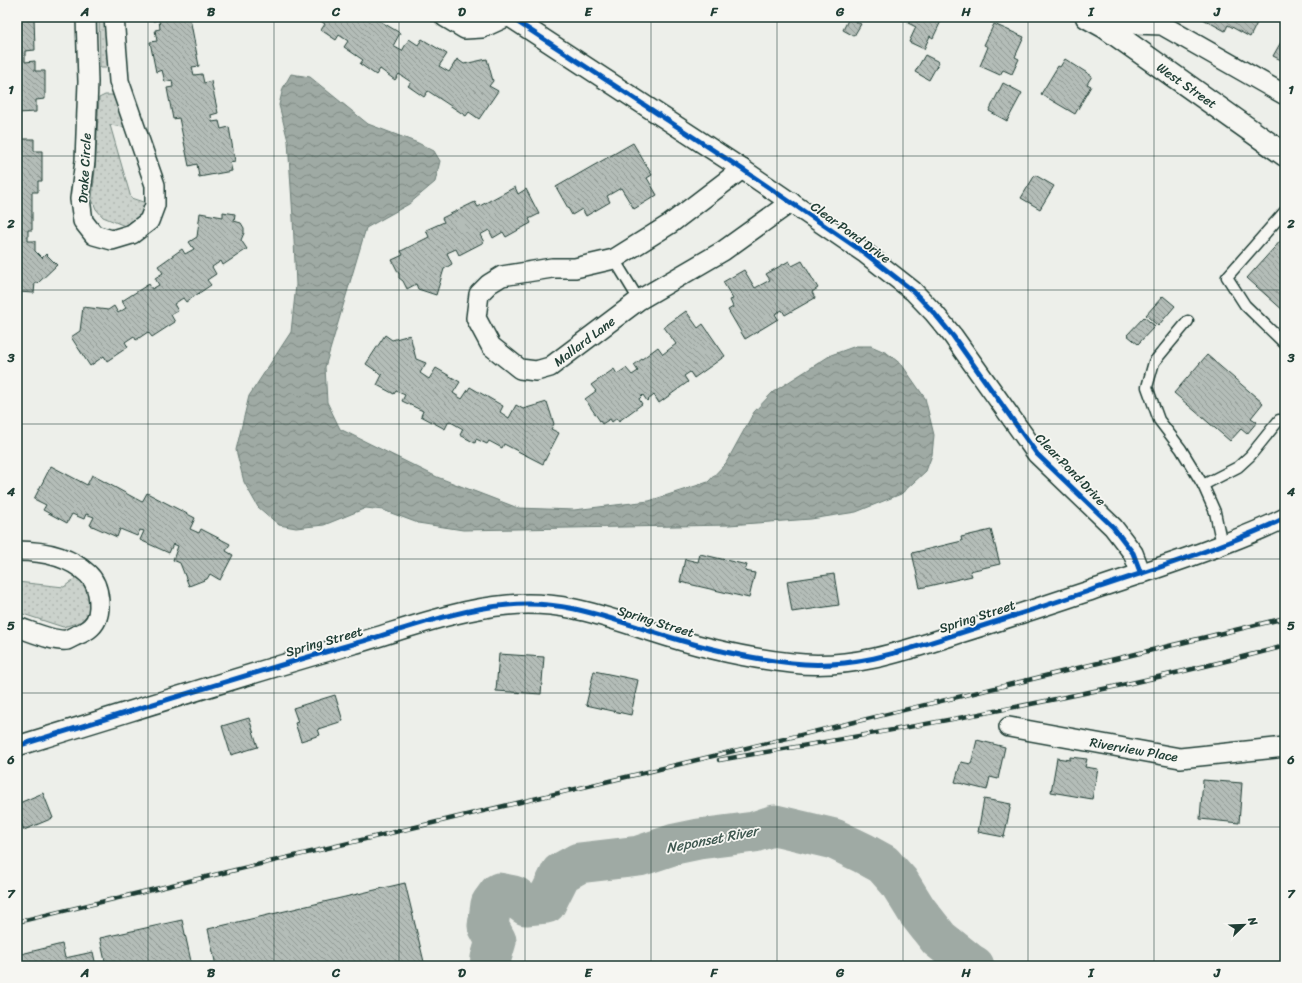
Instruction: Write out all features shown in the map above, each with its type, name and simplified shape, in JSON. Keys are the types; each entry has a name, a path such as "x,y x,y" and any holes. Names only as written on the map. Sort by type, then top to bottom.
{"street":[{"name":"Drake Circle","path":"86,17 88,82 85,161 80,199 83,221 94,235 112,240 132,234 149,221 155,205 154,185 119,81 114,17"},
{"path":"445,17 465,29 482,28 506,17"},
{"name":"Clear Pond Drive","path":"510,17 742,169 866,254 913,291 953,336 1037,454 1113,527 1133,553 1141,574"},
{"path":"1096,22 1162,25 1285,95"},
{"name":"West Street","path":"1096,22 1285,155"},
{"path":"88,82 119,81"},
{"name":"Mallard Lane","path":"742,169 670,224 614,259 575,268 552,268 502,276 489,284 479,294 476,318 491,346 520,369 536,371 550,367 639,300 724,251 790,202"},
{"name":"Spring Street","path":"17,746 264,669 426,622 470,611 506,605 546,604 574,608 710,649 792,664 825,665 860,662 905,651 1141,574 1222,545 1285,518"},
{"path":"17,551 45,553 77,566 89,575 98,590 99,611 92,626 67,640 49,638 17,626"},
{"name":"Riverview Place","path":"1009,727 1180,758 1285,747"}],"lane":[{"path":"1285,211 1227,277 1245,305 1285,344"},
{"path":"614,259 639,300"},
{"path":"1188,321 1154,362 1147,387 1160,420 1204,485 1215,512 1222,545"},
{"path":"1204,485 1238,467 1250,456 1279,420"}],"shaded area":[{"path":"99,17 109,17 111,65 106,68 100,68"},
{"path":"105,95 112,95 118,100 129,128 110,125 131,198 152,205 143,210 139,220 125,226 103,217 96,209 92,199 99,98"},
{"path":"78,576 88,581 93,596 90,612 80,622 63,627 17,612 17,582 64,587"}],"water":[{"path":"291,74 310,77 368,124 418,143 434,151 440,161 435,182 409,204 366,228 325,367 327,402 340,429 437,477 518,508 574,510 649,501 708,482 726,463 754,412 773,392 831,355 856,346 871,346 887,353 902,365 925,398 934,435 932,455 926,471 901,494 856,512 811,519 729,525 463,530 418,523 383,510 366,508 324,525 296,528 279,525 258,507 244,482 236,450 249,396 291,332 296,285 293,218 288,141 279,105 283,88"}],"building":[{"path":"17,17 34,17 35,50 25,51 25,62 35,61 35,71 45,71 45,99 36,100 36,112 17,113"},
{"path":"153,17 195,17 190,18 199,66 192,67 194,75 202,74 204,83 211,81 218,113 211,115 212,122 219,121 221,129 229,127 235,161 230,162 232,171 199,177 197,164 189,166 179,118 173,119 167,88 173,87 172,80 165,82 162,70 156,72 150,42 157,41 155,30 160,29 159,20 153,21"},
{"path":"315,17 373,17 400,33 393,46 402,51 409,39 418,45 422,39 447,54 439,66 449,72 457,59 464,64 487,59 493,81 489,86 498,91 479,119 469,112 466,116 428,91 424,97 408,86 411,82 399,74 395,80 380,69 376,75 360,64 363,60 344,47 348,41 339,35 336,40 321,30 325,24"},
{"path":"911,17 943,17 933,38 930,36 924,49 909,42 916,27 908,23"},
{"path":"1204,17 1260,17 1250,37 1228,25 1225,31 1203,19"},
{"path":"849,18 861,24 854,36 843,30"},
{"path":"994,24 1024,37 1015,57 1019,59 1012,74 1003,70 1000,75 980,66 988,47 984,45"},
{"path":"1285,35 1285,62 1273,56"},
{"path":"925,55 939,62 929,80 915,72"},
{"path":"1065,59 1092,76 1087,84 1091,86 1075,114 1041,94 1058,66 1060,67"},
{"path":"1003,83 1022,93 1007,121 989,111"},
{"path":"17,139 34,139 34,151 42,151 42,181 38,181 38,192 32,192 32,230 28,230 28,241 35,241 35,251 42,258 46,254 57,265 38,283 35,283 34,293 17,292"},
{"path":"633,143 652,175 647,178 657,195 634,209 621,188 607,196 610,202 586,216 582,209 572,215 556,187"},
{"path":"1035,175 1054,186 1040,209 1021,198"},
{"path":"515,187 518,194 526,189 539,214 529,219 531,223 506,237 503,232 493,238 489,230 480,235 484,242 459,255 456,249 447,253 452,264 444,269 436,295 418,289 416,284 407,289 403,281 399,278 399,274 392,260 403,255 401,251 429,237 426,230 444,222 442,218 475,202 478,207"},
{"path":"223,212 235,214 234,221 241,223 244,228 244,233 241,240 247,249 223,265 221,261 212,267 216,274 207,280 211,285 186,302 183,298 174,304 178,311 171,315 175,322 152,337 148,332 136,340 134,336 125,342 128,347 107,361 104,356 90,366 71,337 80,331 83,307 108,310 114,306 118,313 126,308 122,301 149,284 152,289 159,285 155,278 163,273 158,266 182,249 185,254 194,249 189,242 197,237 200,213 223,217"},
{"path":"1283,238 1285,240 1285,312 1247,278"},
{"path":"789,261 792,266 802,261 818,288 812,292 815,298 785,315 782,310 775,314 778,319 745,339 728,310 733,307 730,300 733,299 723,282 744,270 755,288 770,280 766,274"},
{"path":"1163,296 1175,306 1158,326 1146,315"},
{"path":"686,311 698,328 703,324 725,356 694,378 690,372 684,376 688,382 659,403 654,395 647,401 643,395 639,399 642,404 619,421 617,418 612,422 610,419 602,424 585,399 596,391 591,385 614,369 617,374 626,368 632,375 638,371 634,365 658,347 663,354 676,344 664,327"},
{"path":"1144,317 1155,326 1138,344 1127,335"},
{"path":"385,335 392,340 410,335 416,359 426,363 420,373 429,379 436,368 460,382 453,393 462,399 470,387 503,406 500,412 509,418 516,405 523,409 547,402 554,424 551,429 559,433 543,464 504,444 502,448 489,441 487,444 476,439 475,443 460,435 463,429 449,421 445,429 421,416 423,411 402,401 405,395 396,391 394,394 377,385 382,375 366,364"},
{"path":"1207,355 1263,403 1251,418 1257,422 1247,434 1241,429 1230,441 1174,393"},
{"path":"51,466 87,485 92,475 142,502 147,493 195,518 190,529 199,533 201,529 230,544 226,551 233,555 220,580 210,574 207,579 189,586 180,563 173,560 178,546 173,544 169,553 140,540 144,531 140,530 137,536 120,529 117,537 90,525 94,517 86,514 84,519 72,514 67,523 43,510 46,505 34,499"},
{"path":"991,530 1000,564 970,571 972,576 920,588 912,553 962,541 961,537"},
{"path":"700,554 747,565 745,571 755,573 749,598 680,582 685,559 698,562"},
{"path":"834,574 839,605 792,612 787,581"},
{"path":"499,654 544,657 541,694 496,691"},
{"path":"594,671 638,680 631,715 586,705"},
{"path":"335,695 343,721 318,729 320,735 301,741 295,723 298,722 293,708"},
{"path":"249,718 258,747 231,755 222,726"},
{"path":"977,740 1005,747 998,779 990,777 987,790 955,782 961,762 971,764"},
{"path":"1070,757 1087,759 1085,767 1098,769 1092,799 1051,792 1057,758 1070,760"},
{"path":"1203,780 1242,783 1239,823 1200,819"},
{"path":"43,793 53,818 24,830 17,812 17,804"},
{"path":"984,799 1011,804 1004,837 978,832"},
{"path":"405,883 425,966 216,966 208,929"},
{"path":"182,920 192,966 106,966 100,938"},
{"path":"62,944 65,958 93,952 96,966 17,966 17,955"}],"waterway":[{"name":"Neponset River","path":"490,966 496,941 488,926 491,904 499,893 514,896 526,905 546,903 561,873 579,863 639,856 675,844 699,839 754,832 775,825 834,839 883,864 899,882 917,911 939,939 974,966"}],"railway":[{"path":"17,922 1285,618"},
{"path":"719,760 933,723 1074,695 1215,664 1285,646"}],"cycle path":[{"path":"510,17 742,169 866,254 913,291 953,336 1037,454 1113,527 1133,553 1141,574"},
{"path":"17,746 227,681 450,615 489,607 508,605 546,605 580,610 614,619 685,642 720,651 774,661 814,664 835,664 857,661 919,646 1173,563 1255,532 1285,518"}]}
